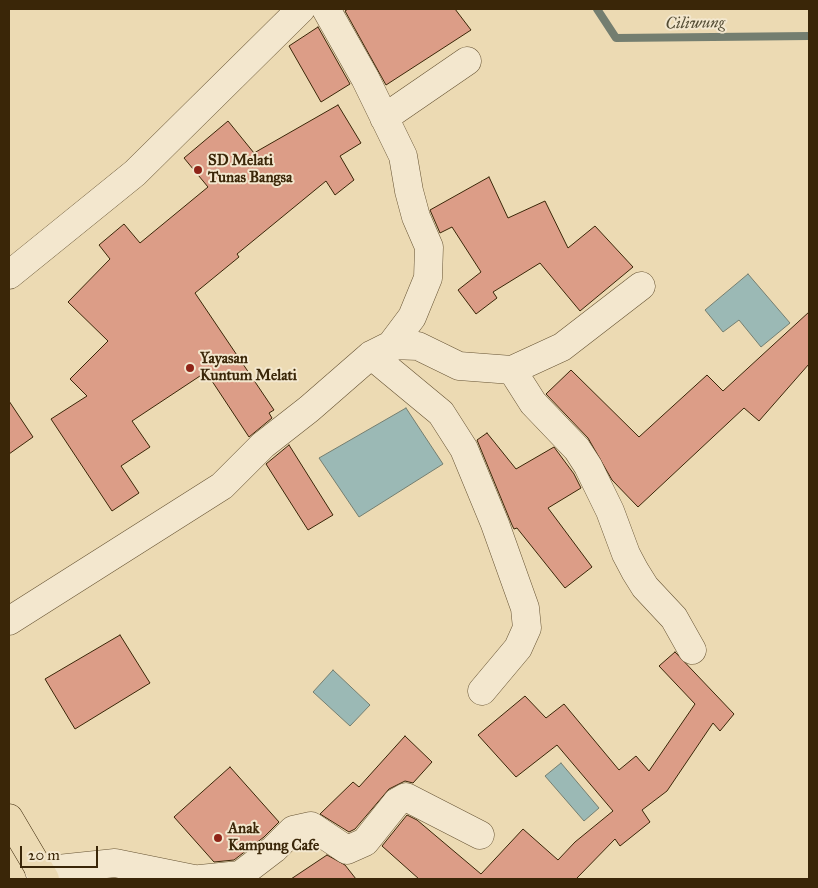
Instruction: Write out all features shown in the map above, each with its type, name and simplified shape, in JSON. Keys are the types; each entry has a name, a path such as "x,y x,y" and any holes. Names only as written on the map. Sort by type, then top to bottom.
{"highway":[{"path":"9,818 42,875"}],"street":[{"path":"9,275 135,173 301,9"},
{"path":"9,622 222,486 263,445 381,350 412,317 428,278 429,248 408,191 403,156 365,78 326,9"},
{"path":"384,118 467,61"},
{"path":"381,350 418,346 459,366 512,370 562,348 641,286"},
{"path":"381,350 441,413 464,449 495,524 525,608 527,628 518,648 482,691"},
{"path":"512,370 533,403 577,449 588,466 610,511 626,554 635,572 645,587 674,618 692,650"},
{"path":"200,879 240,875 274,849 293,830 311,826 347,850 366,842 397,802 406,797 480,835"},
{"path":"42,875 116,863 194,879"}],"water":[{"path":"748,274 790,323 761,347 739,320 723,332 705,310"},
{"path":"406,408 443,464 359,517 319,458"},
{"path":"333,670 370,705 350,726 313,692"},
{"path":"561,763 599,808 584,821 545,776"}],"building":[{"path":"348,9 455,9 471,30 386,85 345,11"},
{"path":"318,27 350,84 321,102 289,46"},
{"path":"338,105 361,143 340,156 354,180 335,195 326,181 237,254 239,257 195,293 274,410 269,413 272,418 249,437 206,372 132,421 150,447 121,466 139,493 112,511 51,419 87,396 70,379 108,341 68,302 110,259 99,245 124,224 140,243 208,187 184,158 228,121 254,153"},
{"path":"489,177 508,218 545,201 568,248 595,226 633,267 580,311 540,263 493,292 497,298 476,314 458,290 481,272 452,227 440,233 430,210"},
{"path":"809,312 809,364 759,421 744,408 638,507 612,480 588,438 546,394 571,370 639,437 707,375 723,391"},
{"path":"9,401 33,437 9,454"},
{"path":"487,433 516,469 554,447 574,474 581,488 548,508 592,567 565,588 517,528 514,529 477,440"},
{"path":"289,445 333,515 308,530 266,464"},
{"path":"120,635 150,683 75,729 45,679"},
{"path":"675,652 734,714 720,731 713,723 667,791 642,810 650,822 620,846 615,839 577,878 579,879 419,879 382,846 407,815 417,820 481,874 523,829 558,860 575,842 613,811 557,745 516,777 478,735 525,696 546,718 564,704 619,770 636,756 649,771 695,704 659,666"},
{"path":"405,736 432,762 413,783 405,781 389,789 355,829 349,832 320,814 353,782 359,787"},
{"path":"230,767 279,822 264,837 234,860 214,862 174,817"},
{"path":"327,855 345,865 356,879 291,879"}],"waterway":[{"name":"Ciliwung","path":"597,9 616,38 809,36"}],"place":[{"name":"SD Melati Tunas Bangsa","path":"198,170"},
{"name":"Yayasan Kuntum Melati","path":"190,368"},
{"name":"Anak Kampung Cafe","path":"218,838"}]}
